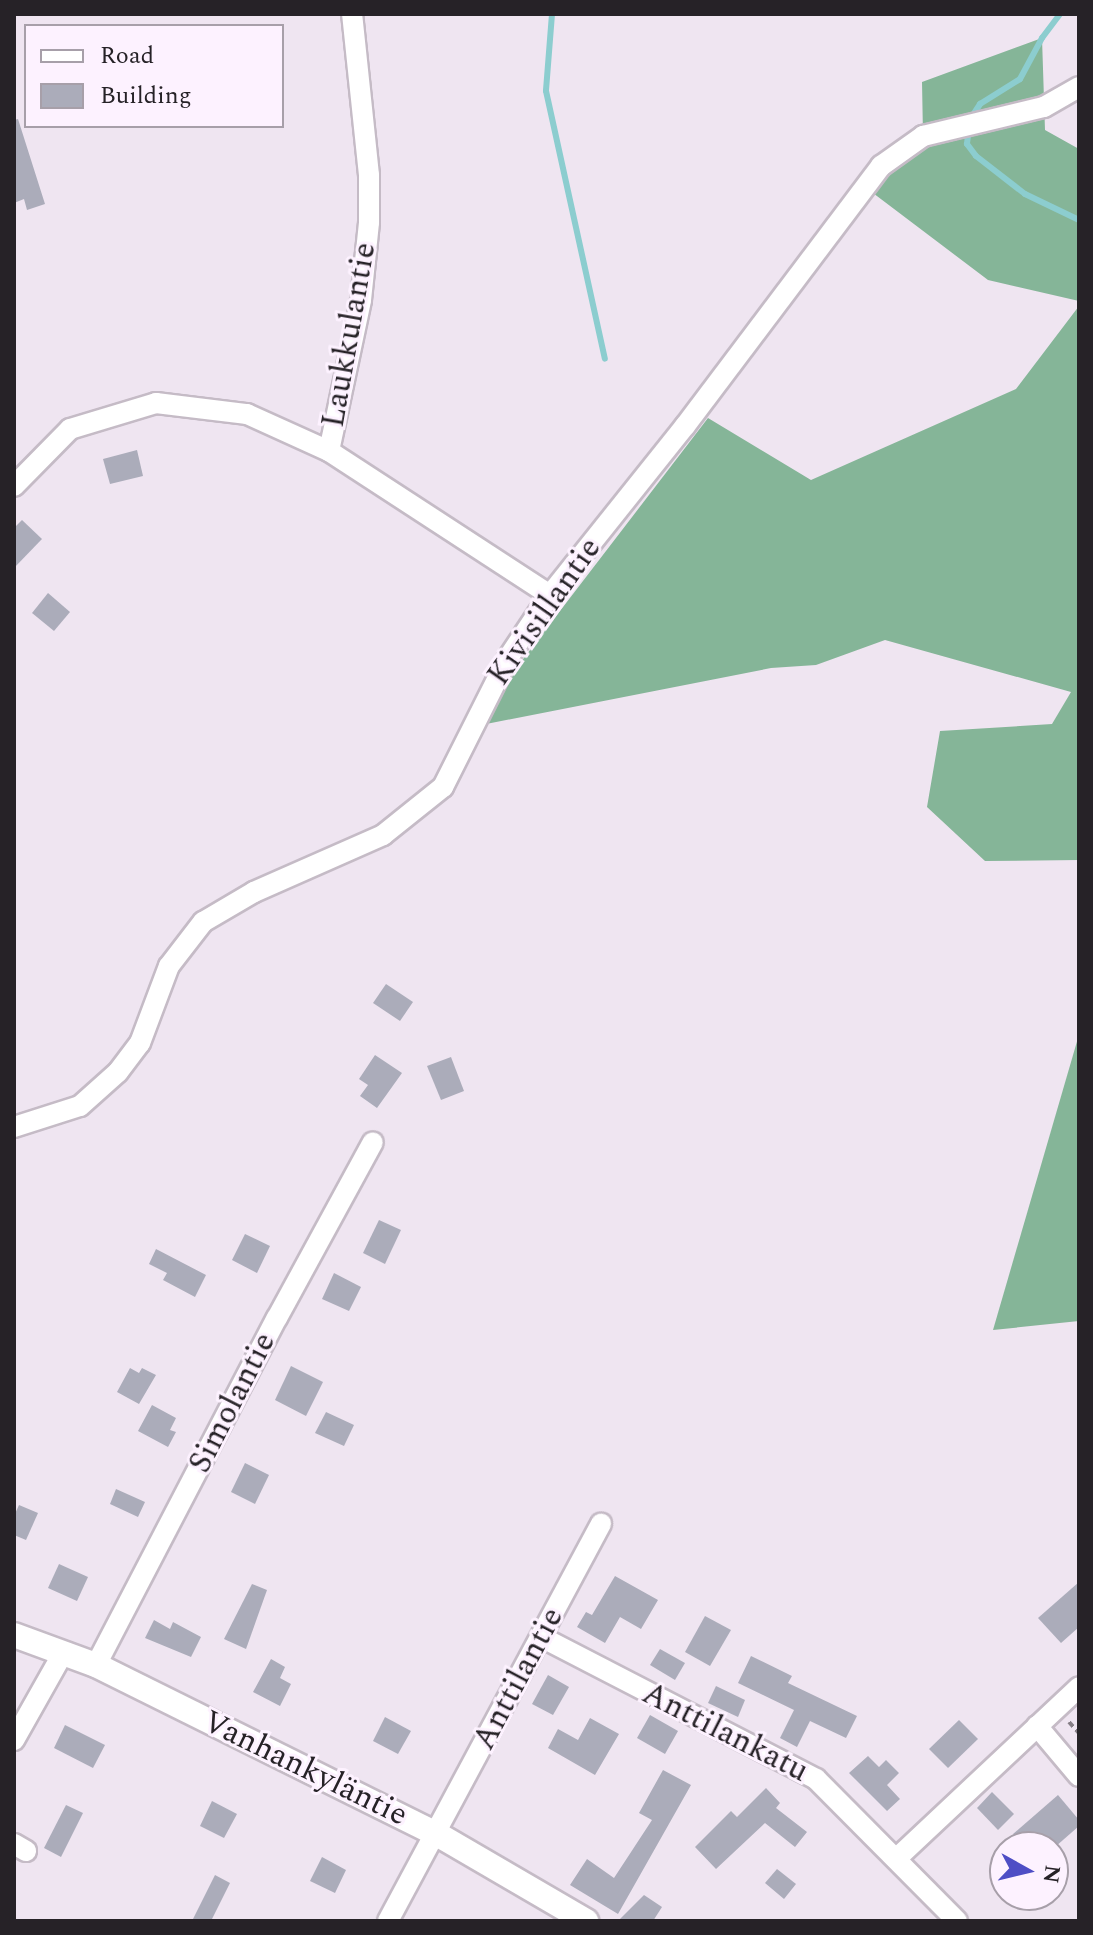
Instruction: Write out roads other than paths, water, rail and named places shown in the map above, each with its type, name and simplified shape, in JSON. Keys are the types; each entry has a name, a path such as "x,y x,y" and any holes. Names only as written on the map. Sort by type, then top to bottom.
{"street":[{"name":"Laukkulantie","path":"14,486 70,429 156,403 247,414 329,451 361,300 369,222 369,175 352,14"},
{"name":"Kivisillantie","path":"14,1127 80,1106 118,1072 140,1043 169,966 203,922 254,892 383,835 443,787 508,658 550,595 685,426 881,166 923,136 1044,107 1079,87"},
{"path":"329,451 550,595"},
{"name":"Simolantie","path":"96,1665 277,1318 373,1142"},
{"name":"Anttilantie","path":"388,1921 543,1638 601,1523"},
{"name":"Vanhankyläntie","path":"14,1635 96,1665 435,1833 586,1921"},
{"name":"Anttilankatu","path":"543,1638 816,1779 957,1921"},
{"path":"14,1740 63,1653"},
{"path":"896,1859 1079,1687"},
{"path":"1037,1726 1079,1776"}],"waterway":[{"path":"552,14 546,91 605,359"},
{"path":"971,118 980,104 1020,79 1042,38 1060,14"},
{"path":"969,129 967,144 976,156 1025,194 1079,220"}]}
